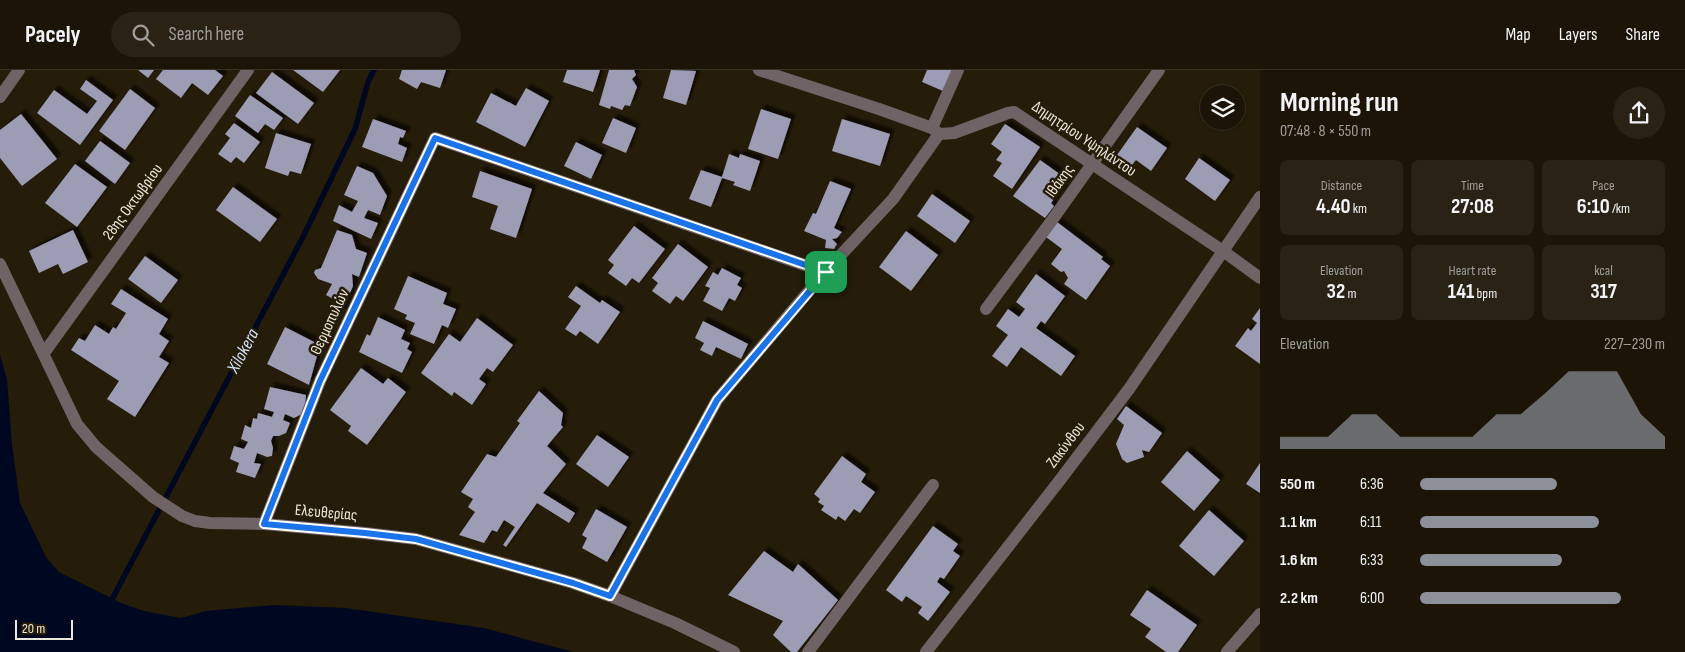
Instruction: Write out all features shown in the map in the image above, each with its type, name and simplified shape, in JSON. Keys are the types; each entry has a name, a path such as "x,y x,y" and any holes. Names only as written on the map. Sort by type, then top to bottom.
{"street":[{"path":"0,97 19,70"},
{"name":"28ης Οκτωβρίου","path":"44,353 248,70"},
{"name":"Δημητρίου Υψηλάντου","path":"759,70 859,102 936,131 954,133 1014,112 1260,278"},
{"path":"610,596 717,400 826,272 893,199 936,131 958,70"},
{"name":"Ιθάκης","path":"986,309 1093,164 1159,70"},
{"name":"Θερμοπυλών","path":"264,524 320,381 435,138 826,272"},
{"name":"Ζακύνθου","path":"926,652 1129,389 1260,197"},
{"name":"Ελευθερίας","path":"0,264 77,424 84,434 149,494 174,511 195,521 210,523 264,524 416,539 563,580 610,596 715,641 734,652"},
{"path":"808,652 933,485"},
{"path":"1227,652 1260,614"}],"water":[{"path":"0,355 7,379 12,444 20,503 46,557 59,572 121,603 144,611 181,618 206,611 274,605 346,608 484,628 573,652 0,652"}],"building":[{"path":"138,70 154,70 148,78"},
{"path":"163,70 215,70 223,76 208,95 192,83 181,98 156,79"},
{"path":"293,70 340,70 323,92"},
{"path":"402,70 446,70 440,88 421,82 417,89 399,79"},
{"path":"567,70 600,70 593,92 563,82"},
{"path":"609,70 634,70 636,75 632,79 637,87 630,106 625,105 622,110 611,106 610,109 599,105"},
{"path":"671,70 696,71 686,105 663,98"},
{"path":"927,70 952,70 943,91 922,82"},
{"path":"272,72 314,103 298,124 256,93"},
{"path":"86,80 113,100 80,145 37,113 54,90 87,114 97,101 80,89"},
{"path":"526,88 549,101 525,147 476,122 491,93 516,106"},
{"path":"130,89 155,108 125,150 99,131"},
{"path":"250,95 283,118 274,130 265,124 258,133 235,116"},
{"path":"761,109 791,119 778,159 748,149"},
{"path":"21,114 57,159 22,186 0,158 0,130"},
{"path":"613,118 636,128 626,153 602,143"},
{"path":"373,119 406,131 403,138 400,137 398,144 407,148 402,162 362,147"},
{"path":"842,119 890,134 880,166 832,151"},
{"path":"234,123 260,142 244,163 236,157 231,163 218,154 230,138 225,134"},
{"path":"1005,124 1040,147 1012,189 993,176 1002,163 996,160 1002,152 991,144"},
{"path":"1137,127 1167,148 1151,171 1136,160 1132,165 1117,155"},
{"path":"276,133 311,144 301,174 290,171 288,176 265,168"},
{"path":"100,141 130,163 115,184 85,161"},
{"path":"576,142 602,155 591,179 564,166"},
{"path":"729,154 739,158 740,154 760,161 750,191 733,185 735,182 722,178 711,207 689,199 701,170 722,177"},
{"path":"1199,158 1230,180 1215,201 1185,179"},
{"path":"1040,160 1068,180 1051,203 1054,206 1045,218 1013,196"},
{"path":"75,164 107,187 77,227 45,203"},
{"path":"357,166 373,173 387,196 380,215 368,210 364,218 378,223 371,239 333,221 339,205 352,212 358,201 344,195"},
{"path":"480,171 532,189 516,238 490,229 498,206 472,197"},
{"path":"830,181 851,189 834,228 842,232 837,238 832,239 837,244 834,249 825,248 826,240 804,231 813,213 816,214"},
{"path":"233,187 277,219 260,242 216,210"},
{"path":"932,194 970,221 955,243 917,216"},
{"path":"1057,222 1103,257 1101,259 1110,266 1086,300 1064,284 1068,278 1064,271 1061,272 1051,264 1062,249 1046,237"},
{"path":"634,226 665,249 639,283 632,278 626,286 608,273 614,265 608,260"},
{"path":"73,230 88,262 63,274 58,264 39,273 29,251"},
{"path":"337,230 352,235 356,249 367,253 359,277 352,274 353,286 341,313 331,310 335,300 326,295 332,284 318,279 314,273 315,270 321,268"},
{"path":"906,231 938,255 911,291 879,267"},
{"path":"678,244 708,267 683,301 676,296 670,304 652,291 658,283 652,278"},
{"path":"145,256 178,280 161,303 128,279"},
{"path":"722,268 741,278 737,285 742,288 735,301 729,298 722,311 703,301 710,288 705,286 713,272 718,275"},
{"path":"1036,274 1065,296 1045,324 1041,321 1036,328 1075,356 1061,376 1021,347 1007,367 992,356 1008,335 996,326 1008,309 1019,317 1025,309 1016,302"},
{"path":"408,276 447,293 443,304 456,309 448,328 442,325 434,344 410,334 415,323 405,319 407,315 394,309"},
{"path":"576,286 600,303 602,300 620,312 598,344 580,331 576,336 565,329 581,306 568,297"},
{"path":"121,289 168,319 159,334 169,341 159,357 169,363 135,417 107,399 119,381 71,350 79,338 85,341 95,325 109,334 113,327 116,329 126,313 111,304"},
{"path":"1260,308 1260,364 1235,346 1248,328 1251,331 1257,323 1252,319"},
{"path":"378,317 405,330 401,339 410,343 407,349 412,352 402,373 359,352 367,334 370,336"},
{"path":"477,318 513,345 493,372 487,368 479,379 486,384 472,405 454,392 452,396 421,373 449,334 460,342"},
{"path":"703,321 748,344 741,359 716,347 712,356 700,350 704,343 695,338"},
{"path":"285,327 320,345 309,385 267,364"},
{"path":"361,368 383,384 388,378 406,392 367,445 348,431 351,426 330,410"},
{"path":"270,387 306,395 305,407 302,414 294,418 285,414 283,420 290,423 286,433 273,436 271,441 273,448 272,456 267,457 257,453 254,463 261,464 255,478 236,472 239,463 230,459 234,446 244,449 248,442 241,439 245,425 251,428 253,418 257,419 258,413 272,417 274,412 264,409"},
{"path":"539,391 563,413 561,425 563,427 547,446 566,464 543,493 575,513 569,523 537,503 506,547 503,545 515,527 504,520 497,532 492,530 484,543 459,535 475,512 468,507 473,499 461,492 487,454 496,457 520,423 517,421"},
{"path":"1126,406 1162,433 1149,452 1142,450 1144,457 1127,463 1122,459 1116,444 1124,425 1117,419"},
{"path":"597,435 629,457 608,487 576,464"},
{"path":"1187,451 1220,480 1194,511 1161,482"},
{"path":"842,456 866,474 861,482 875,492 860,513 854,509 845,521 838,516 836,520 821,510 824,506 818,502 820,499 814,494"},
{"path":"1260,463 1260,493 1246,484"},
{"path":"596,509 627,527 607,562 582,548 587,538 582,535"},
{"path":"1209,510 1244,541 1214,576 1179,546"},
{"path":"933,526 958,544 953,551 960,556 944,579 940,577 937,582 950,592 928,621 918,613 922,607 906,596 902,602 886,590"},
{"path":"764,551 793,572 798,564 838,600 797,652 791,652 773,635 783,621 728,595"},
{"path":"1147,590 1197,625 1178,652 1166,652 1145,637 1151,629 1130,615"}],"waterway":[{"name":"Xilokera","path":"109,605 304,235 355,129 368,82 374,70"}],"route":[{"path":"435,138 826,272 717,400 610,596 573,583 416,539 264,524 320,381 435,138"}]}
